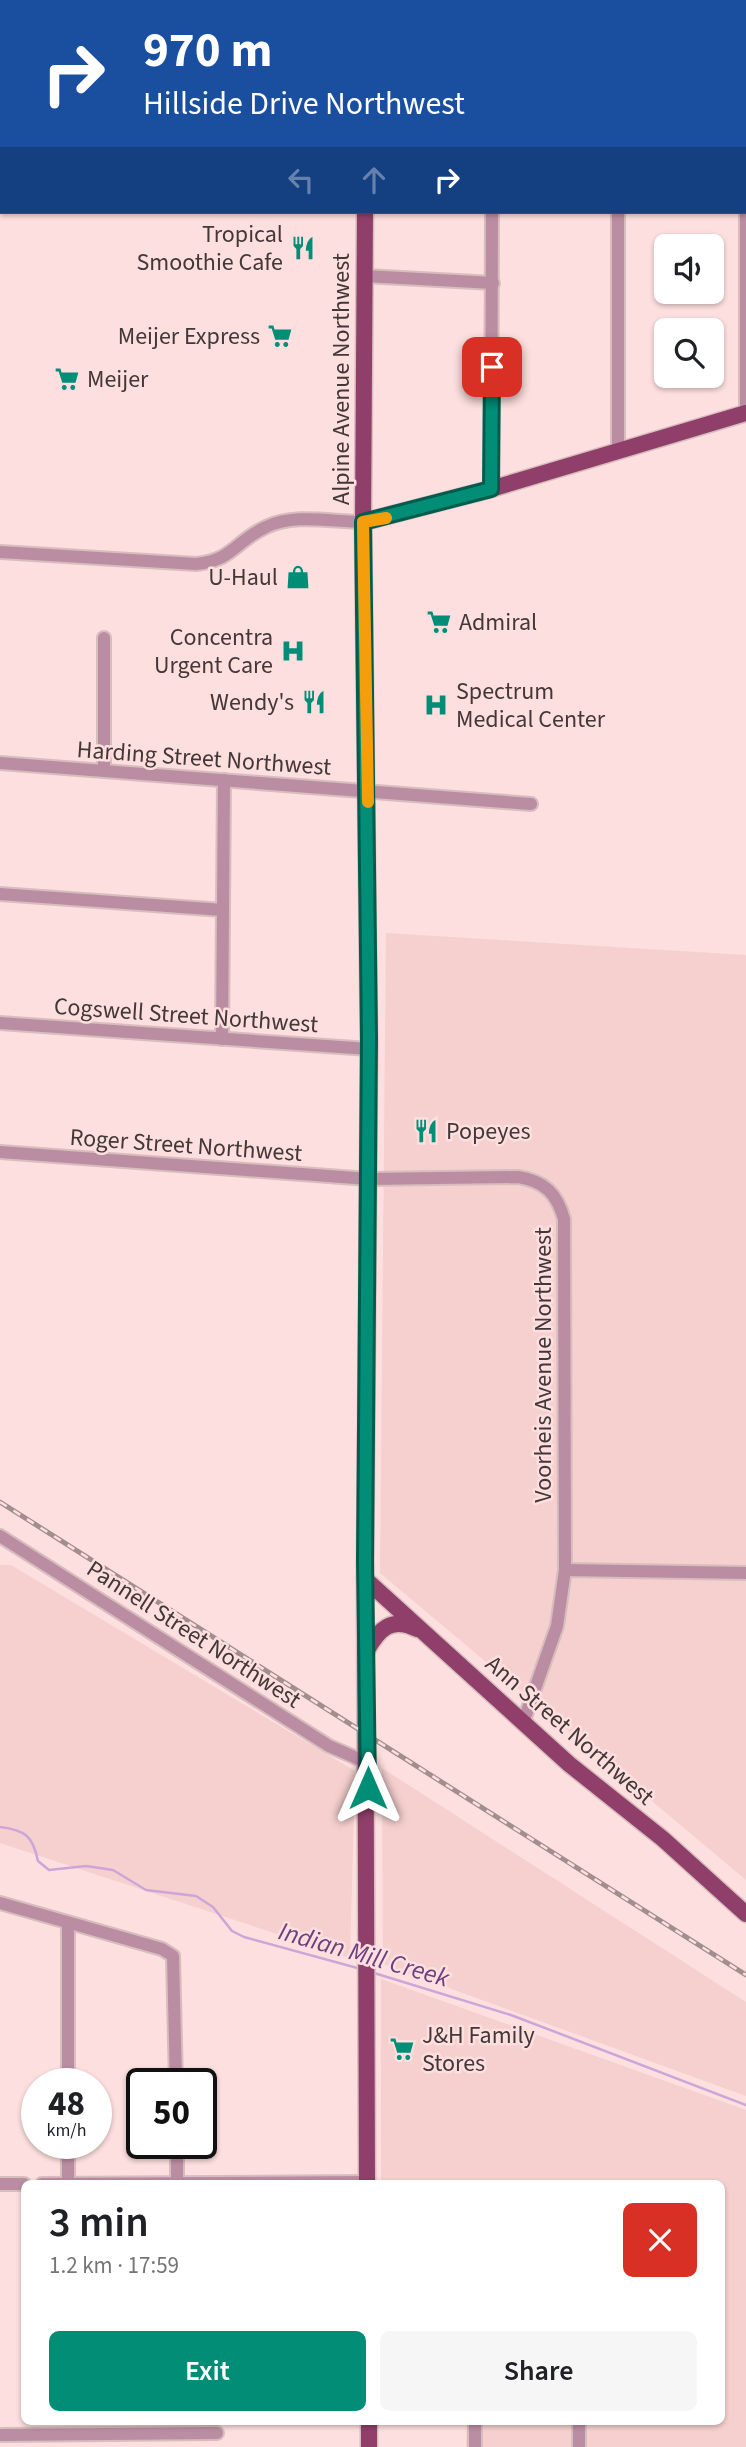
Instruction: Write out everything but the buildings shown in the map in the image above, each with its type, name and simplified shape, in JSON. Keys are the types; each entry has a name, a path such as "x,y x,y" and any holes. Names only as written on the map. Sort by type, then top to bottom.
{"main road":[{"name":"Alpine Avenue Northwest","path":"365,214 363,522 369,1049 365,1579 368,1763 367,2180"},
{"path":"363,522 491,489 746,413"},
{"name":"Ann Street Northwest","path":"365,1579 523,1723 663,1839 746,1913"},
{"path":"367,1650 379,1632 391,1624 406,1624 423,1632"},
{"path":"369,2425 369,2447"}],"street":[{"path":"491,489 492,214"},
{"path":"618,214 618,451"},
{"path":"746,214 746,413"},
{"path":"365,276 493,283"},
{"path":"0,552 196,565 214,562 230,555 254,534 280,522 363,522"},
{"path":"104,638 104,771"},
{"name":"Harding Street Northwest","path":"0,763 531,804"},
{"path":"222,1040 224,780"},
{"path":"0,894 223,910"},
{"name":"Cogswell Street Northwest","path":"0,1023 369,1049"},
{"name":"Roger Street Northwest","path":"0,1152 369,1179"},
{"name":"Voorheis Avenue Northwest","path":"369,1179 536,1179 559,1202 564,1219 565,1570 557,1626 523,1723"},
{"name":"Pannell Street Northwest","path":"0,1536 329,1746 368,1763"},
{"path":"565,1570 746,1573"},
{"path":"0,1903 162,1949 173,1956 176,2068"},
{"path":"68,1924 68,2068"},
{"path":"68,2159 68,2180"},
{"path":"177,2159 177,2180"},
{"path":"0,2184 21,2184"},
{"path":"475,2425 475,2447"},
{"path":"579,2425 579,2447"},
{"path":"0,2435 68,2429 106,2441 179,2428 217,2433"}],"shaded area":[{"path":"386,933 746,955 746,1880 380,1573"},
{"path":"0,1565 11,1565 355,1771 350,1958 0,1843"},
{"path":"382,1768 746,2002 746,2096 383,1964"},
{"path":"381,1979 746,2110 746,2447 466,2447 467,2425 725,2425 725,2180 381,2180"}],"waterway":[{"name":"Indian Mill Creek","path":"0,1827 22,1832 30,1840 38,1861 49,1870 86,1866 113,1870 146,1890 196,1896 213,1907 232,1931 244,1937 361,1969"},
{"name":"Indian Mill Creek","path":"374,1973 511,2015 746,2105"}],"railway":[{"path":"0,1502 746,1975"}],"slow traffic":[{"path":"368,802 363,522 386,518"}],"place":[{"name":"Tropical Smoothie Cafe","path":"303,248"},
{"name":"Meijer Express","path":"280,336"},
{"name":"Meijer","path":"67,379"},
{"name":"U-Haul","path":"298,577"},
{"name":"Admiral","path":"439,622"},
{"name":"Concentra Urgent Care","path":"293,651"},
{"name":"Wendy's","path":"314,702"},
{"name":"Spectrum Medical Center","path":"436,705"},
{"name":"Popeyes","path":"426,1131"},
{"name":"J&H Family Stores","path":"402,2049"}],"route":[{"path":"368,1788 365,1561 368,764 363,522 380,520 491,489 492,367"}]}
